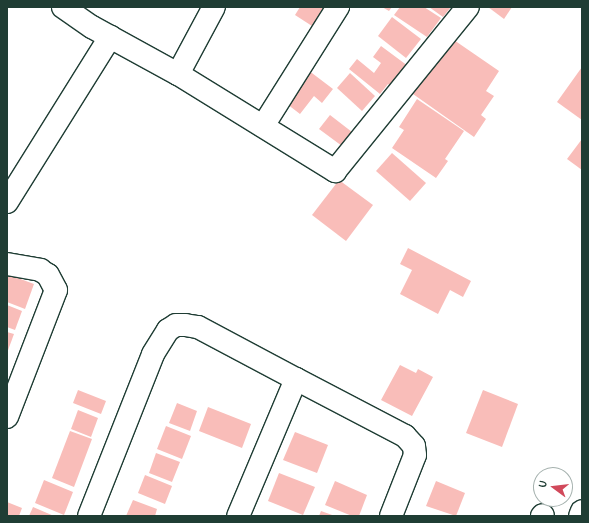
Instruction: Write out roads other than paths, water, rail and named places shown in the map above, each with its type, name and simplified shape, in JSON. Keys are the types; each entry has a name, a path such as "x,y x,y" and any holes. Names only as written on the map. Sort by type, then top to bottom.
{"street":[{"path":"64,7 110,37 178,74 336,171 468,7"},
{"path":"178,74 214,7"},
{"path":"263,126 338,7"},
{"path":"7,202 110,37"},
{"path":"7,264 40,270 48,274 56,290 7,416"},
{"path":"90,516 153,354 168,330 176,326 198,327 405,436 414,446 415,455 391,516"},
{"path":"238,516 296,379"},
{"path":"580,516 582,511"}]}
